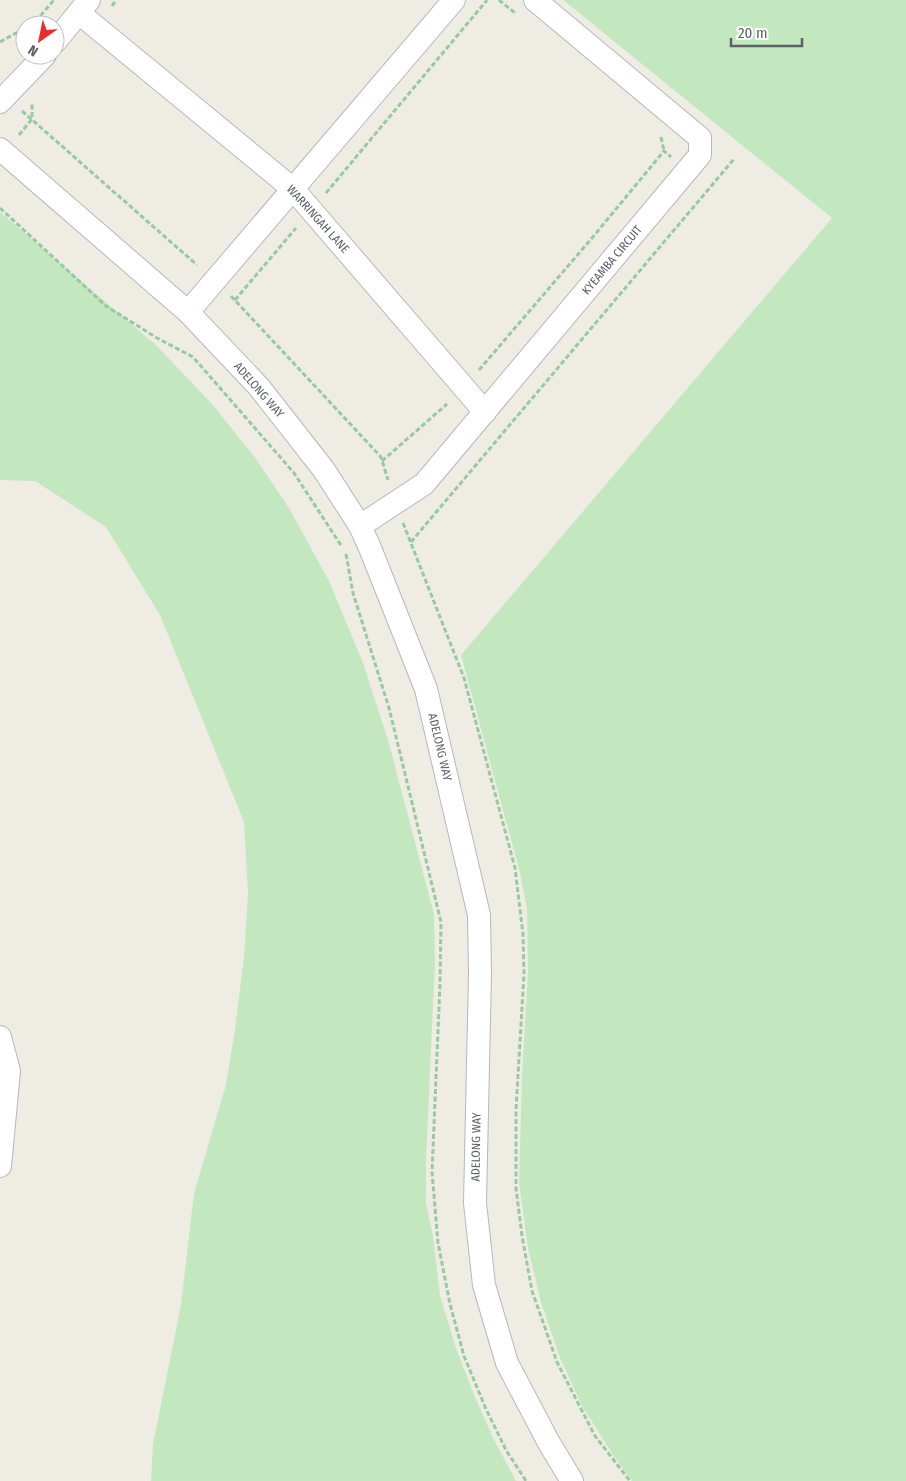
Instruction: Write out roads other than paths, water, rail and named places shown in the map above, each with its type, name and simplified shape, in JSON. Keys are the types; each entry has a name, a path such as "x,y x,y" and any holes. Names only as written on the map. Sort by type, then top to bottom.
{"street":[{"path":"188,312 454,0"},
{"name":"KYEAMBA CIRCUIT","path":"360,526 424,484 700,154 700,138 535,0"},
{"path":"65,30 84,6"},
{"name":"WARRINGAH LANE","path":"84,6 293,189 485,412"},
{"path":"0,102 35,65"},
{"name":"ADELONG WAY","path":"0,149 188,312 258,386 324,470 360,526 426,688 479,915 480,974 475,1203 484,1285 507,1362 549,1443 572,1481"},
{"path":"0,1037 9,1071 0,1166"}]}
